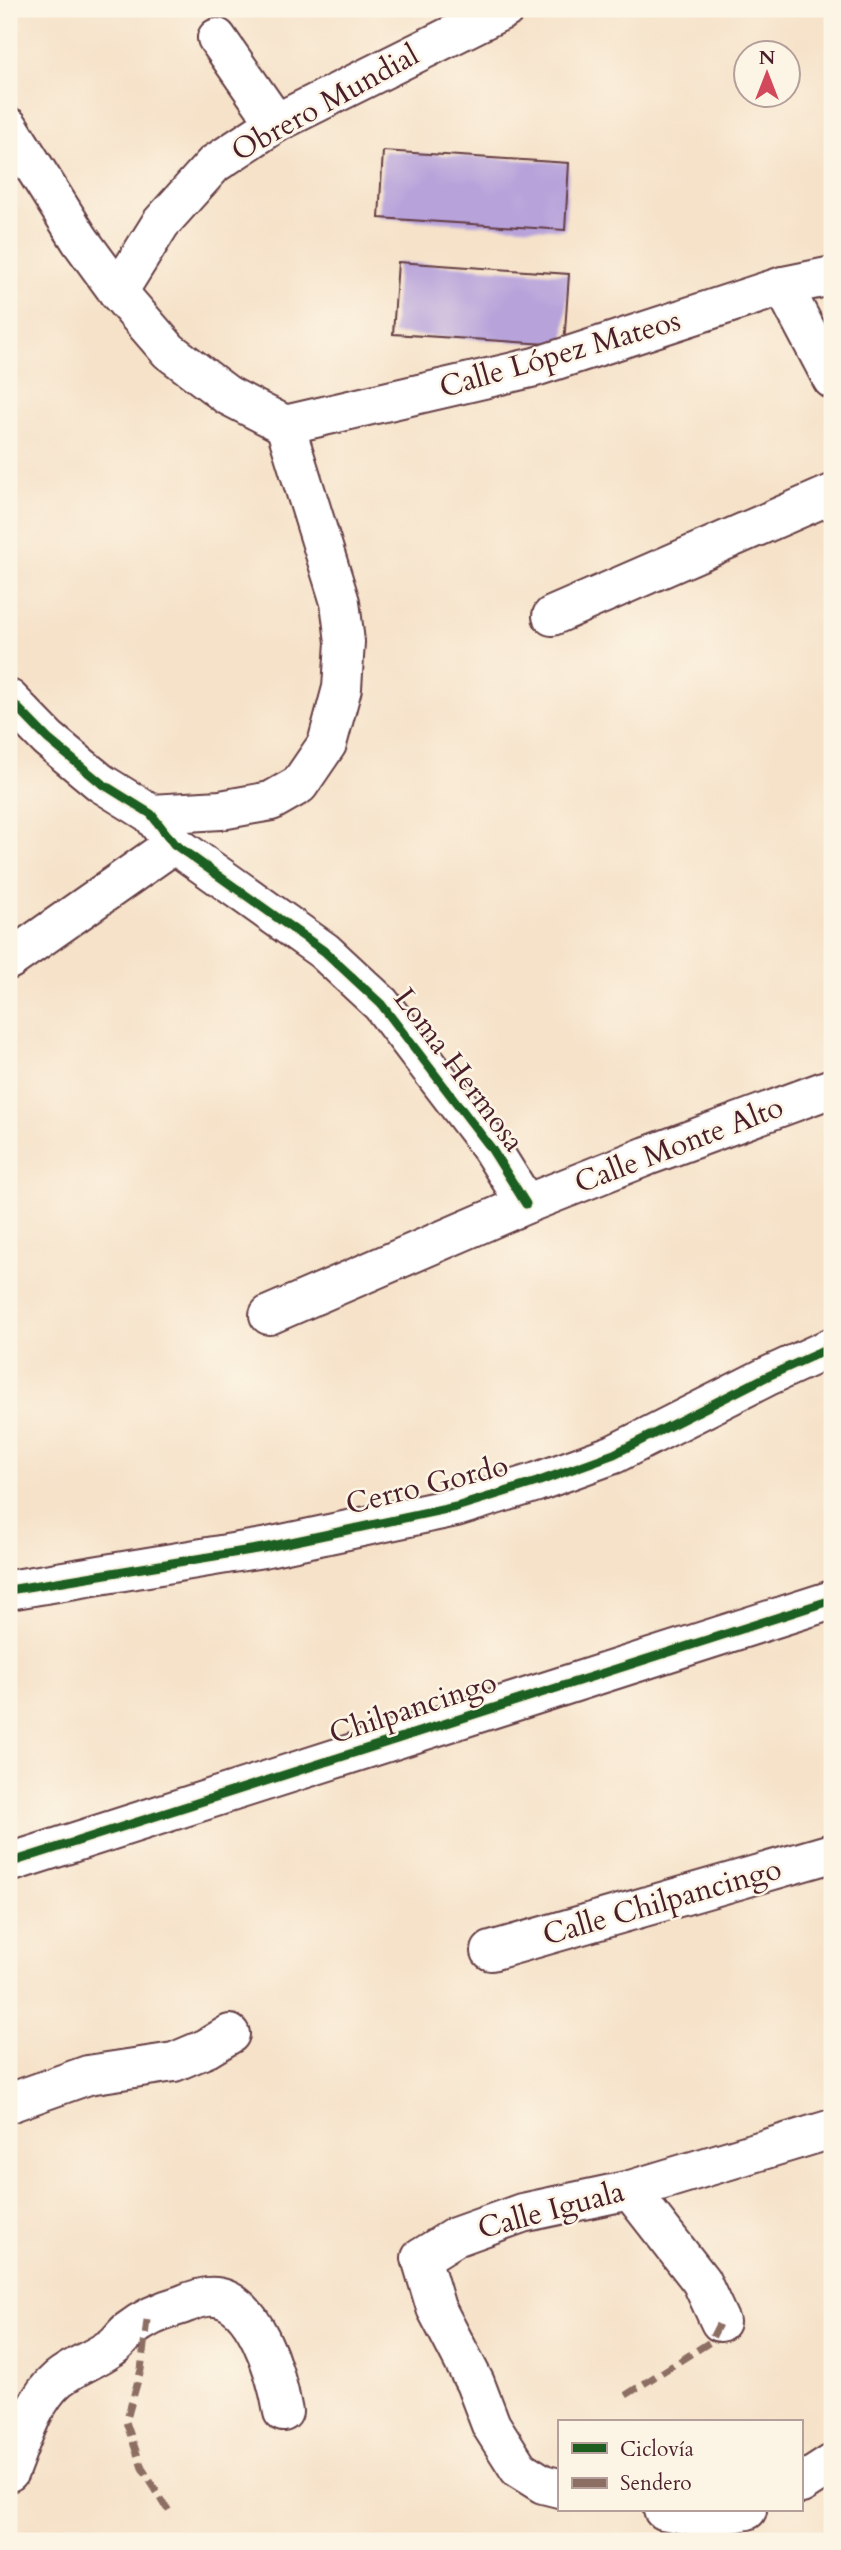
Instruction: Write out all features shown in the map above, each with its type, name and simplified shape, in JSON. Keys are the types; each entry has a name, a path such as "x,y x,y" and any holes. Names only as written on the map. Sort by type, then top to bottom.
{"street":[{"name":"Obrero Mundial","path":"118,292 161,223 214,164 276,123 505,9"},
{"path":"217,38 276,123"},
{"path":"9,127 80,240 118,292 169,351 227,395 285,425 340,602 345,642 342,688 327,744 299,785 271,801 221,810 151,814 101,783 48,739 9,699"},
{"name":"Calle López Mateos","path":"285,425 535,367 783,286 832,275"},
{"path":"783,286 832,379"},
{"path":"552,616 832,494"},
{"name":"Loma Hermosa","path":"151,814 174,844 324,951 382,1004 491,1148 526,1204"},
{"path":"9,960 174,844"},
{"name":"Calle Monte Alto","path":"269,1315 526,1204 646,1156 832,1088"},
{"name":"Cerro Gordo","path":"9,1590 264,1548 456,1507 614,1454 766,1377 832,1347"},
{"name":"Chilpancingo","path":"9,1863 832,1600"},
{"name":"Calle Chilpancingo","path":"491,1951 832,1853"},
{"path":"9,2103 88,2075 174,2062 207,2048 230,2034"},
{"name":"Calle Iguala","path":"558,2488 543,2484 519,2469 491,2425 475,2383 436,2308 421,2258 455,2237 522,2213 630,2190 832,2129"},
{"path":"630,2190 701,2281 720,2322"},
{"path":"9,2472 32,2413 57,2380 89,2358 110,2349 129,2331 168,2309 209,2297 231,2302 255,2331 267,2350 277,2380 283,2412"},
{"path":"802,2483 832,2464"},
{"path":"674,2512 707,2518 737,2512"}],"building":[{"path":"383,151 569,163 565,230 379,218"},
{"path":"398,262 569,274 564,345 393,334"}],"marked path":[{"path":"147,2320 141,2370 126,2422 142,2468 172,2516"},
{"path":"626,2395 710,2342 720,2322"}],"cycle path":[{"path":"9,699 48,739 101,783 151,814 174,844 324,951 381,1004 491,1148 526,1204"},
{"path":"9,1590 263,1548 456,1507 614,1454 766,1377 832,1347"},
{"path":"9,1863 832,1600"}]}
